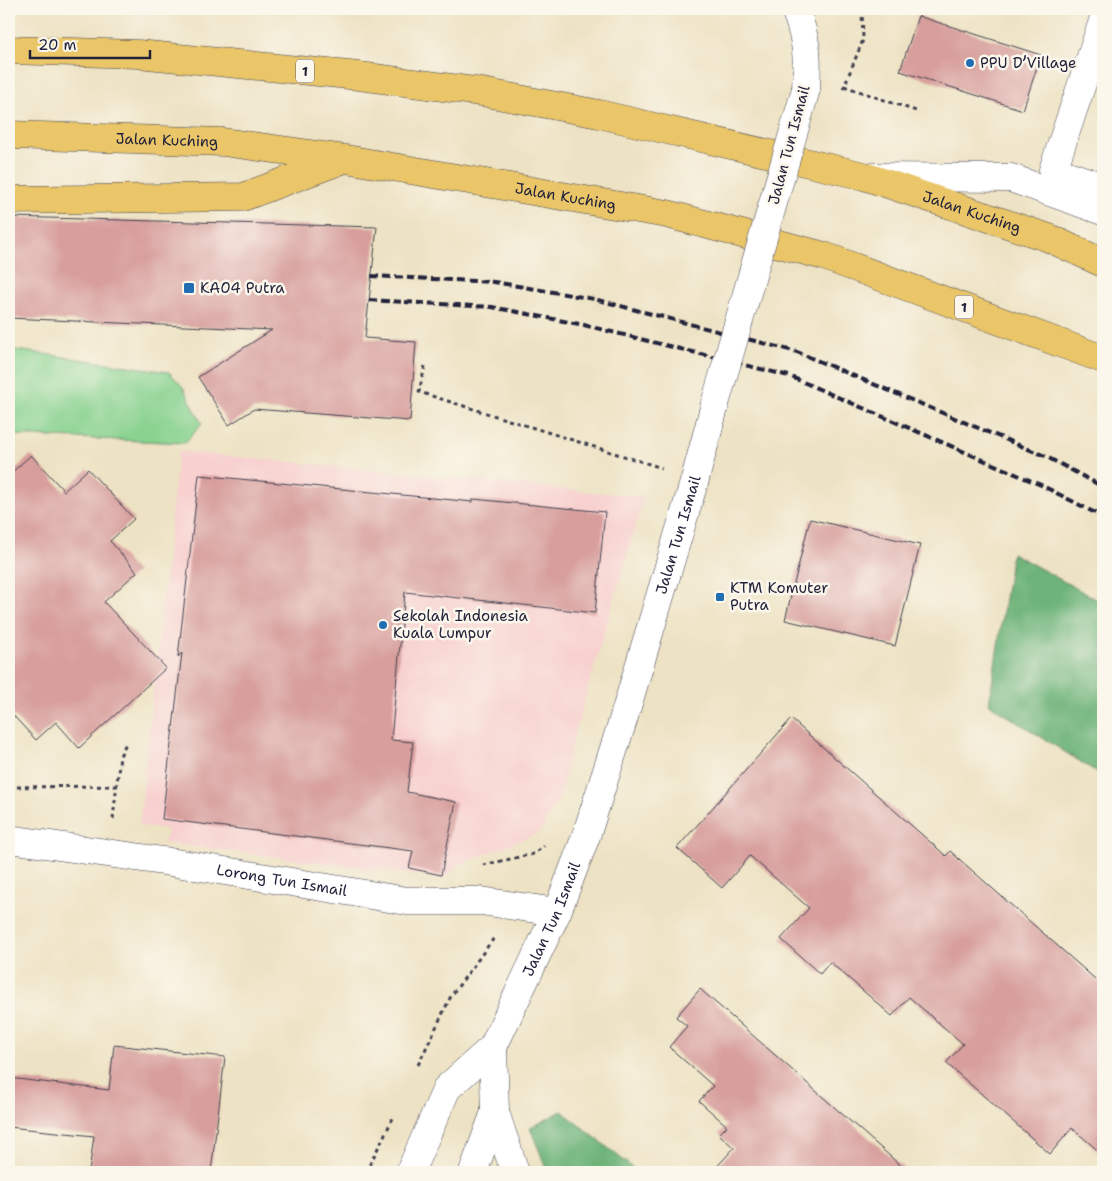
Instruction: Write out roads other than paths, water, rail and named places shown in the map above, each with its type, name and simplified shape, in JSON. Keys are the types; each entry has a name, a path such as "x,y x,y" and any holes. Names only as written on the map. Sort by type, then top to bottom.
{"highway":[{"name":"Jalan Kuching","path":"9,50 138,54 359,76 482,92 599,114 864,176 1048,238 1103,263"},
{"name":"Jalan Kuching","path":"9,135 223,142 346,159 676,216 824,256 1103,359"},
{"path":"9,200 243,197 346,159"}],"street":[{"name":"Jalan Tun Ismail","path":"410,1172 447,1088 493,1047 556,912 586,836 695,479 806,89 807,49 805,34 795,9"},
{"path":"1103,21 1053,170 1103,187"},
{"path":"864,176 1011,178 1103,211"},
{"name":"Lorong Tun Ismail","path":"9,839 108,852 406,901 482,901 556,912"},
{"name":"Jalan Tun Ismail","path":"473,1172 495,1112 493,1047"},
{"path":"495,1112 515,1172"}],"railway":[{"path":"371,276 494,282 594,299 797,352 1045,456 1103,487"},
{"path":"369,300 492,307 584,325 789,376 1041,485 1103,517"}],"place":[{"name":"PPU D’Village","path":"970,63"},
{"name":"KA04 Putra","path":"189,288"},
{"name":"KTM Komuter Putra","path":"720,597"},
{"name":"Sekolah Indonesia Kuala Lumpur","path":"383,625"}]}
